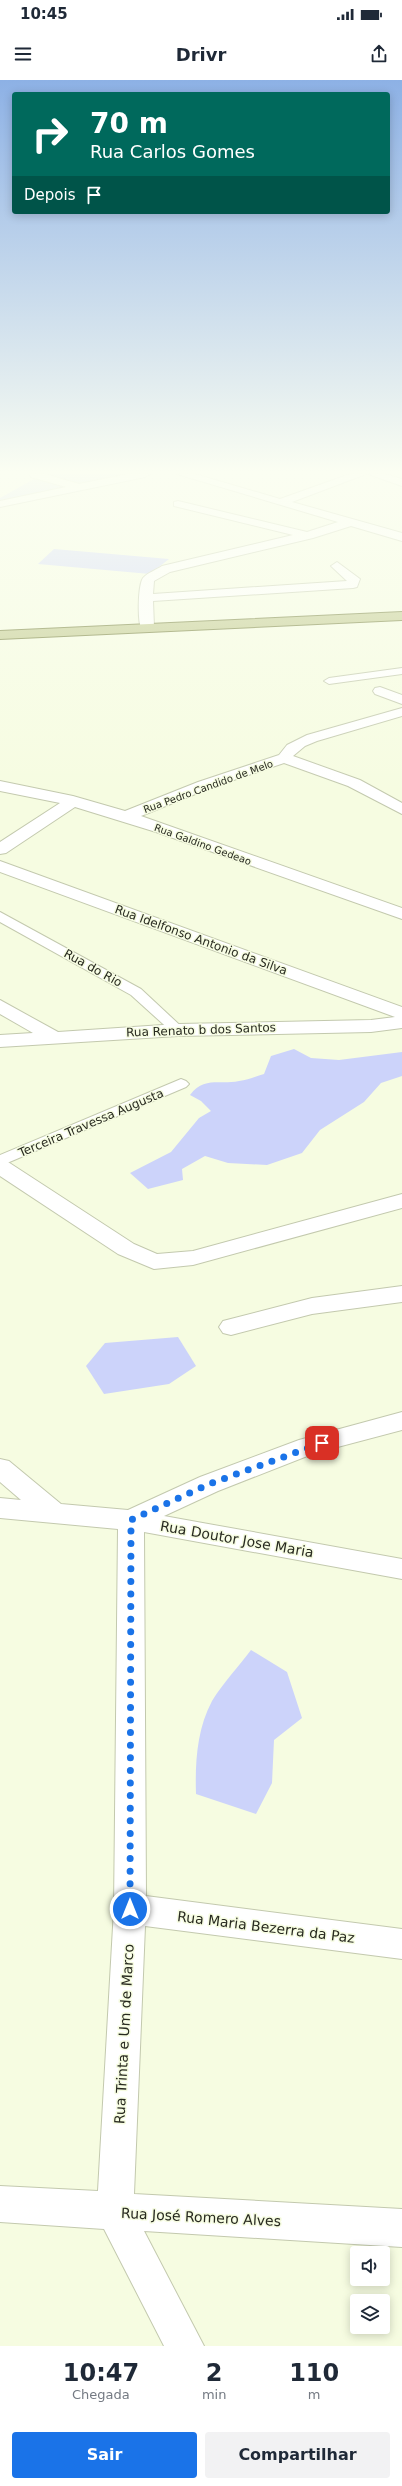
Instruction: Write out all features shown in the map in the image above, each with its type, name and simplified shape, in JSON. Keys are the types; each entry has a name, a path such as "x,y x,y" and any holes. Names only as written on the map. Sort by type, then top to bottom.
{"main road":[{"path":"0,634 402,616"}],"street":[{"path":"147,627 145,598 146,585 149,580"},
{"path":"145,598 353,584 354,580"},
{"path":"380,691 402,700"},
{"name":"Rua Pedro Candido de Melo","path":"124,817 204,785 284,758 292,747 303,742 346,727 402,712"},
{"path":"284,758 354,783 402,809"},
{"name":"Rua Galdino Gedeao","path":"0,786 73,801 124,817 402,914"},
{"path":"0,849 73,801"},
{"name":"Rua Idelfonso Antonio da Silva","path":"0,866 402,1013"},
{"path":"0,1006 52,1036"},
{"name":"Rua Renato b dos Santos","path":"0,1041 52,1036 178,1030 371,1026 402,1022"},
{"path":"0,1167 126,1249 154,1262 193,1258 402,1201"},
{"path":"231,1328 312,1306 402,1294"},
{"path":"131,1520 209,1484 308,1446 402,1421"},
{"path":"0,1468 53,1512"},
{"name":"Rua Doutor Jose Maria","path":"0,1508 131,1520 402,1569"},
{"name":"Rua Trinta e Um de Marco","path":"115,2212 130,1909 131,1520"},
{"name":"Rua Maria Bezerra da Paz","path":"130,1909 402,1944"},
{"name":"Rua José Romero Alves","path":"0,2204 402,2228"},
{"path":"115,2212 157,2297 185,2346"}],"lane":[{"path":"329,681 402,671"},
{"name":"Rua do Rio","path":"0,916 136,992 178,1030"},
{"name":"Terceira Travessa Augusta","path":"0,1161 181,1084"}],"shaded area":[{"path":"294,1049 311,1058 339,1060 402,1052 402,1076 381,1083 364,1102 320,1130 302,1153 267,1165 228,1163 205,1156 182,1169 183,1180 148,1189 130,1173 171,1152 199,1118 211,1111 201,1101 190,1095 195,1089 206,1083 232,1082 264,1074 271,1056"},
{"path":"178,1337 196,1366 169,1384 104,1394 86,1366 105,1343"},
{"path":"251,1650 287,1672 302,1718 274,1740 272,1783 256,1814 196,1794 198,1746 207,1712 212,1701 221,1688"}],"route":[{"path":"130,1909 131,1520 209,1484 308,1446 322,1443"}]}
